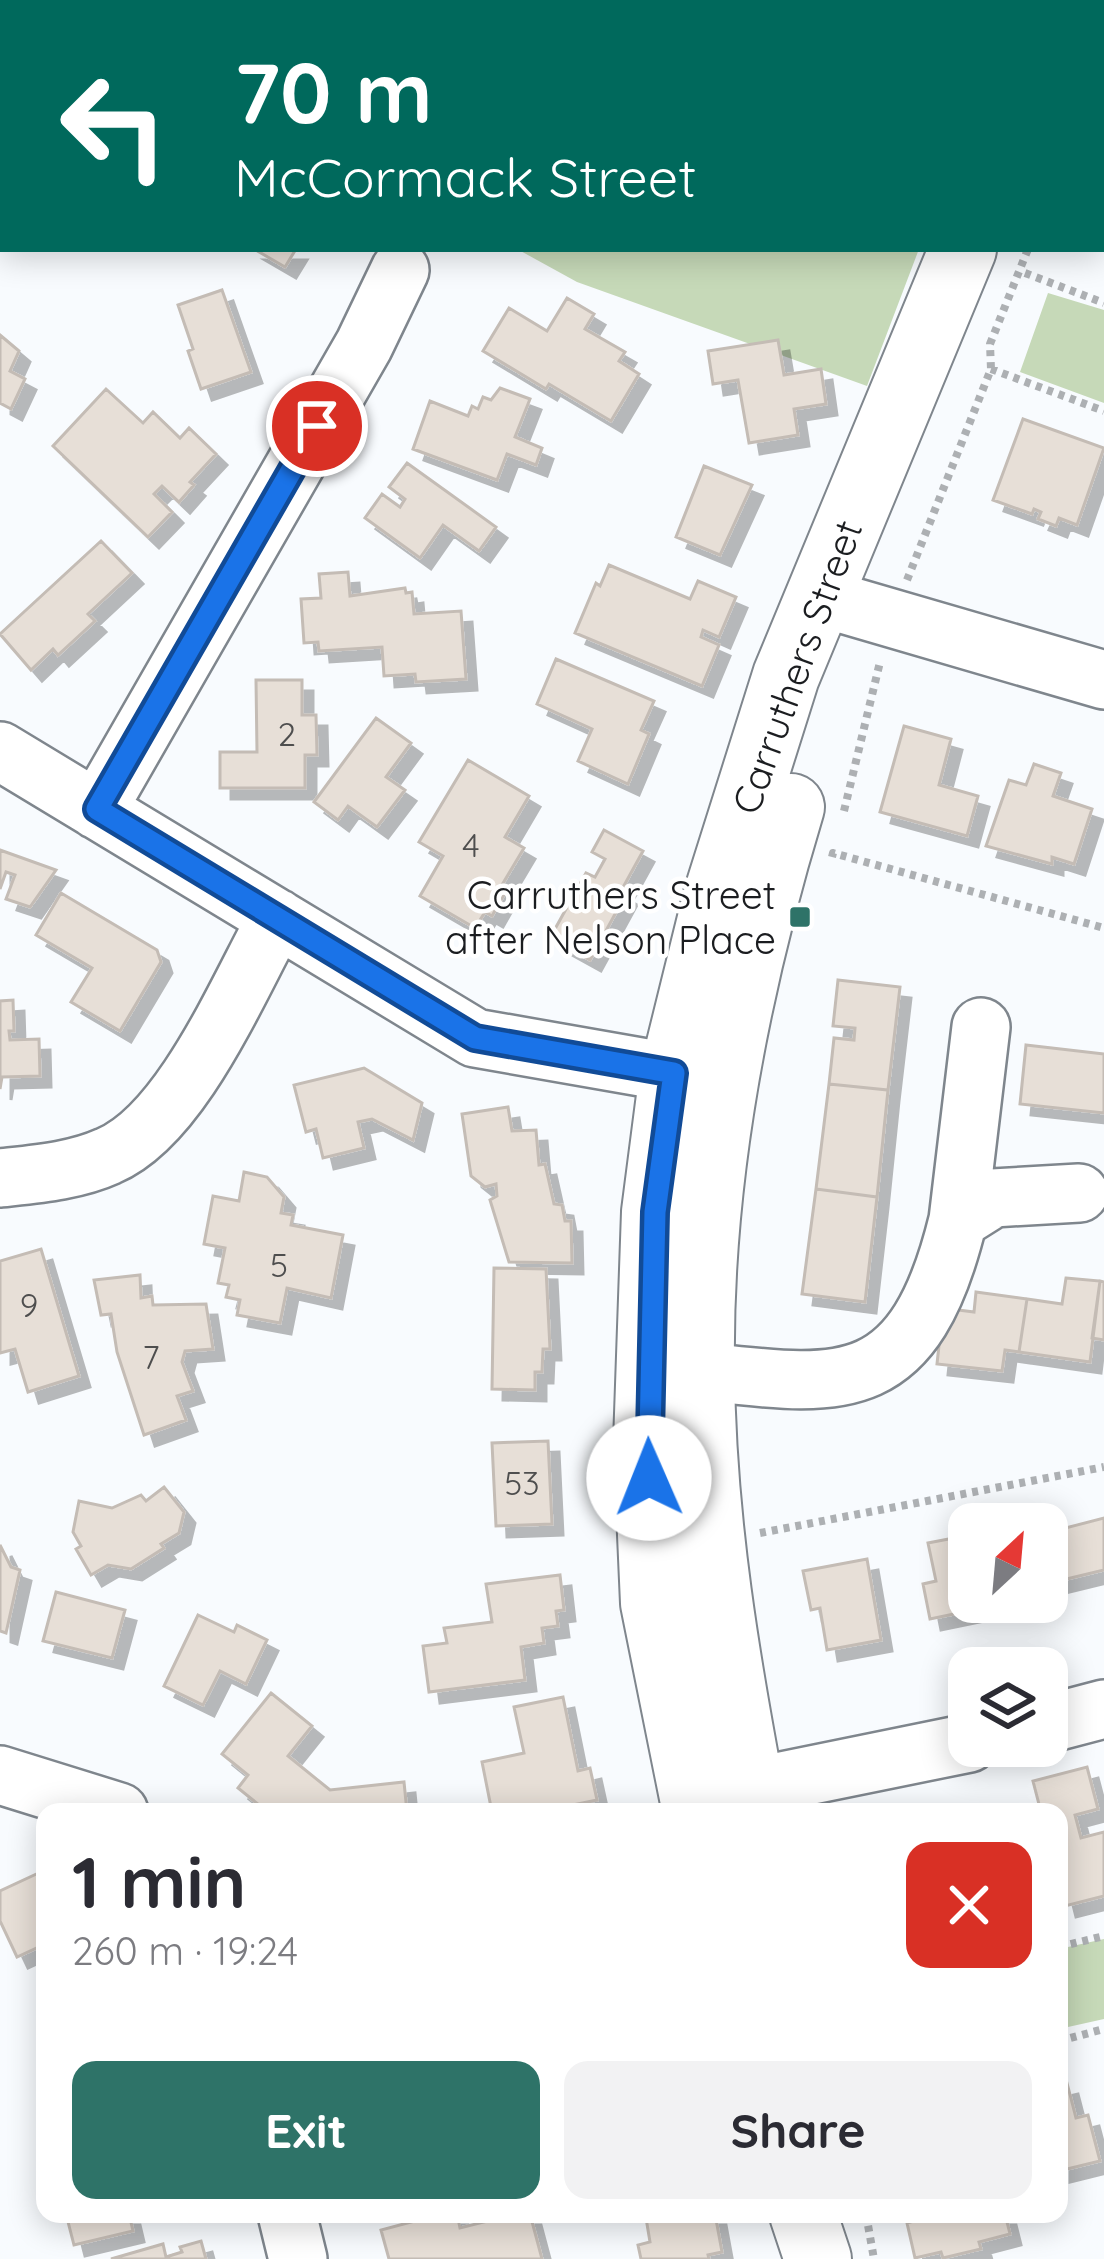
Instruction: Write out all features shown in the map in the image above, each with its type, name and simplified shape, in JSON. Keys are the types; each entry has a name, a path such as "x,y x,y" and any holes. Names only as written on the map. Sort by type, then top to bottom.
{"main road":[{"name":"Carruthers Street","path":"838,602 962,252"},
{"name":"Carruthers Street","path":"724,1803 654,1603 647,1443 675,1369 655,1212 699,1078 712,914 758,755 1012,274"}],"street":[{"path":"97,809 364,345 400,270"},
{"path":"838,602 1104,680"},
{"path":"0,751 475,1038 699,1078"},
{"path":"0,1178 54,1172 112,1155 151,1125 182,1091 277,918"},
{"path":"675,1369 794,1381 843,1376 883,1363 907,1342 944,1275 958,1220 981,1028"},
{"path":"958,1220 993,1198 1079,1193"},
{"path":"1068,1718 1104,1709"},
{"path":"724,1803 948,1748"},
{"path":"0,1775 90,1803"},
{"path":"289,2223 298,2259"}],"path":[{"path":"1012,274 1104,303"},
{"path":"991,369 1104,411"},
{"path":"827,876 833,853 1104,928"},
{"path":"759,1533 1104,1467"},
{"path":"757,1510 761,1556"},
{"path":"1068,1945 1104,1936"},
{"path":"1068,2039 1104,2029"},
{"path":"822,2228 874,2259"}],"green space":[{"path":"522,252 918,252 867,386 577,282"},
{"path":"1048,293 1104,310 1104,403 1020,372"},
{"path":"1104,1939 1104,2019 1068,2027 1068,1947"}],"building":[{"path":"259,252 294,252 285,267"},
{"path":"222,290 251,372 201,389 178,305"},
{"path":"567,298 594,314 585,329 625,352 619,361 639,374 611,421 483,351 509,308 547,331"},
{"path":"0,335 19,351 10,371 25,379 11,409 0,403"},
{"path":"778,340 784,375 821,369 826,404 794,409 798,435 749,443 738,380 713,384 708,351"},
{"path":"500,388 530,399 515,437 542,448 536,465 507,454 497,480 413,449 430,401 468,416 472,406 478,409 483,397 491,400"},
{"path":"106,389 143,423 153,412 180,438 189,428 216,454 179,502 162,486 154,494 172,512 148,537 53,446"},
{"path":"1023,419 1104,448 1077,525 1059,518 1056,526 1038,519 1041,512 1034,509 1032,514 993,500"},
{"path":"407,463 496,527 479,551 443,525 420,558 365,518 382,494 400,507 405,499 389,487"},
{"path":"704,466 752,485 720,555 676,537"},
{"path":"101,541 132,573 88,614 95,621 58,655 53,649 31,670 0,634"},
{"path":"609,565 690,599 698,581 736,597 719,637 703,630 701,637 719,645 702,686 575,633"},
{"path":"348,572 350,596 405,588 406,593 412,592 414,614 461,611 466,679 416,682 415,674 384,676 382,647 319,651 318,642 304,643 301,599 321,598 319,574"},
{"path":"556,659 654,701 641,730 649,734 628,784 578,761 592,729 537,704"},
{"path":"256,680 302,680 302,715 316,715 317,755 305,755 305,788 220,788 220,752 257,752"},
{"path":"376,718 411,743 386,777 405,790 377,827 348,806 338,820 314,802"},
{"path":"904,726 951,739 939,785 978,796 967,836 880,812"},
{"path":"468,760 529,796 505,837 524,848 499,890 505,893 492,916 485,912 475,928 420,896 443,856 419,842"},
{"path":"1034,764 1061,773 1053,796 1092,809 1074,864 1052,857 1052,864 986,846 1009,780 1026,785"},
{"path":"604,830 643,851 590,960 550,938 586,873 595,877 605,859 592,852"},
{"path":"0,850 56,870 30,907 6,899 15,875 6,872 0,889"},
{"path":"61,893 157,950 161,962 120,1031 71,1002 92,968 36,935"},
{"path":"838,980 900,987 888,1090 829,1084 834,1038 854,1040 855,1028 833,1026"},
{"path":"13,1000 10,1040 39,1039 40,1076 2,1077 0,1089 0,1001"},
{"path":"1026,1045 1104,1054 1104,1113 1020,1104"},
{"path":"364,1068 422,1103 413,1140 372,1119 358,1122 364,1148 323,1158 316,1129 306,1132 294,1085"},
{"path":"829,1084 888,1090 877,1197 816,1189"},
{"path":"508,1107 512,1131 536,1130 539,1165 545,1164 554,1204 562,1205 565,1221 571,1221 572,1263 509,1262 490,1200 497,1196 496,1184 485,1187 471,1176 462,1114"},
{"path":"244,1172 267,1177 284,1197 281,1213 293,1215 291,1225 343,1235 331,1298 287,1288 280,1323 237,1315 240,1300 226,1297 229,1285 218,1283 225,1248 204,1244 213,1196 239,1201"},
{"path":"816,1189 877,1197 865,1302 802,1294"},
{"path":"41,1249 79,1376 28,1392 15,1349 0,1353 0,1261"},
{"path":"494,1268 546,1269 550,1349 543,1349 535,1390 492,1389"},
{"path":"140,1275 141,1298 152,1296 153,1305 206,1304 213,1349 185,1351 182,1362 193,1391 177,1396 186,1420 144,1435 117,1352 111,1314 101,1315 94,1280"},
{"path":"1066,1278 1100,1281 1090,1362 1019,1352 1027,1299 1062,1304"},
{"path":"1100,1281 1104,1282 1104,1340 1092,1338"},
{"path":"976,1292 1027,1299 1019,1352 1005,1350 1002,1371 937,1364 943,1308 974,1312"},
{"path":"548,1441 552,1524 496,1526 492,1443"},
{"path":"164,1487 184,1512 179,1533 131,1569 108,1565 91,1575 76,1549 81,1546 73,1532 79,1501 112,1508 141,1495 146,1501"},
{"path":"1104,1518 1104,1570 1068,1579 1068,1527"},
{"path":"948,1539 948,1615 930,1619 923,1584 936,1581 928,1543"},
{"path":"0,1545 11,1567 20,1570 6,1633 0,1631"},
{"path":"867,1559 881,1640 827,1650 820,1608 811,1610 803,1571"},
{"path":"560,1575 564,1610 556,1611 558,1626 542,1628 544,1643 521,1647 525,1680 429,1692 423,1646 447,1643 444,1628 492,1622 486,1584"},
{"path":"56,1592 125,1610 112,1658 43,1641"},
{"path":"198,1615 234,1632 237,1625 267,1640 246,1684 220,1671 203,1705 164,1686"},
{"path":"271,1693 312,1726 288,1756 330,1790 404,1782 406,1803 257,1803 238,1788 248,1775 222,1754"},
{"path":"563,1697 578,1771 590,1768 597,1800 490,1803 482,1762 524,1753 514,1707"},
{"path":"1087,1767 1098,1809 1075,1815 1081,1838 1104,1832 1104,1896 1068,1905 1068,1803 1039,1803 1033,1781"},
{"path":"36,1874 36,1948 17,1957 0,1921 0,1891"},
{"path":"1068,2087 1076,2118 1088,2115 1100,2161 1068,2169"},
{"path":"68,2223 131,2223 133,2231 74,2245"},
{"path":"407,2223 459,2223 460,2228 480,2223 532,2223 542,2259 389,2259 381,2230"},
{"path":"647,2223 717,2223 722,2252 708,2255 709,2259 641,2259 638,2245 650,2242"},
{"path":"907,2223 1007,2223 1010,2234 979,2242 981,2249 943,2258 941,2252 915,2258"},
{"path":"201,2241 206,2259 111,2259 163,2244 166,2257"}],"place":[{"name":"Carruthers Street after Nelson Place","path":"800,917"}],"route":[{"path":"317,426 97,809 475,1038 674,1073 655,1212 649,1478"}]}
